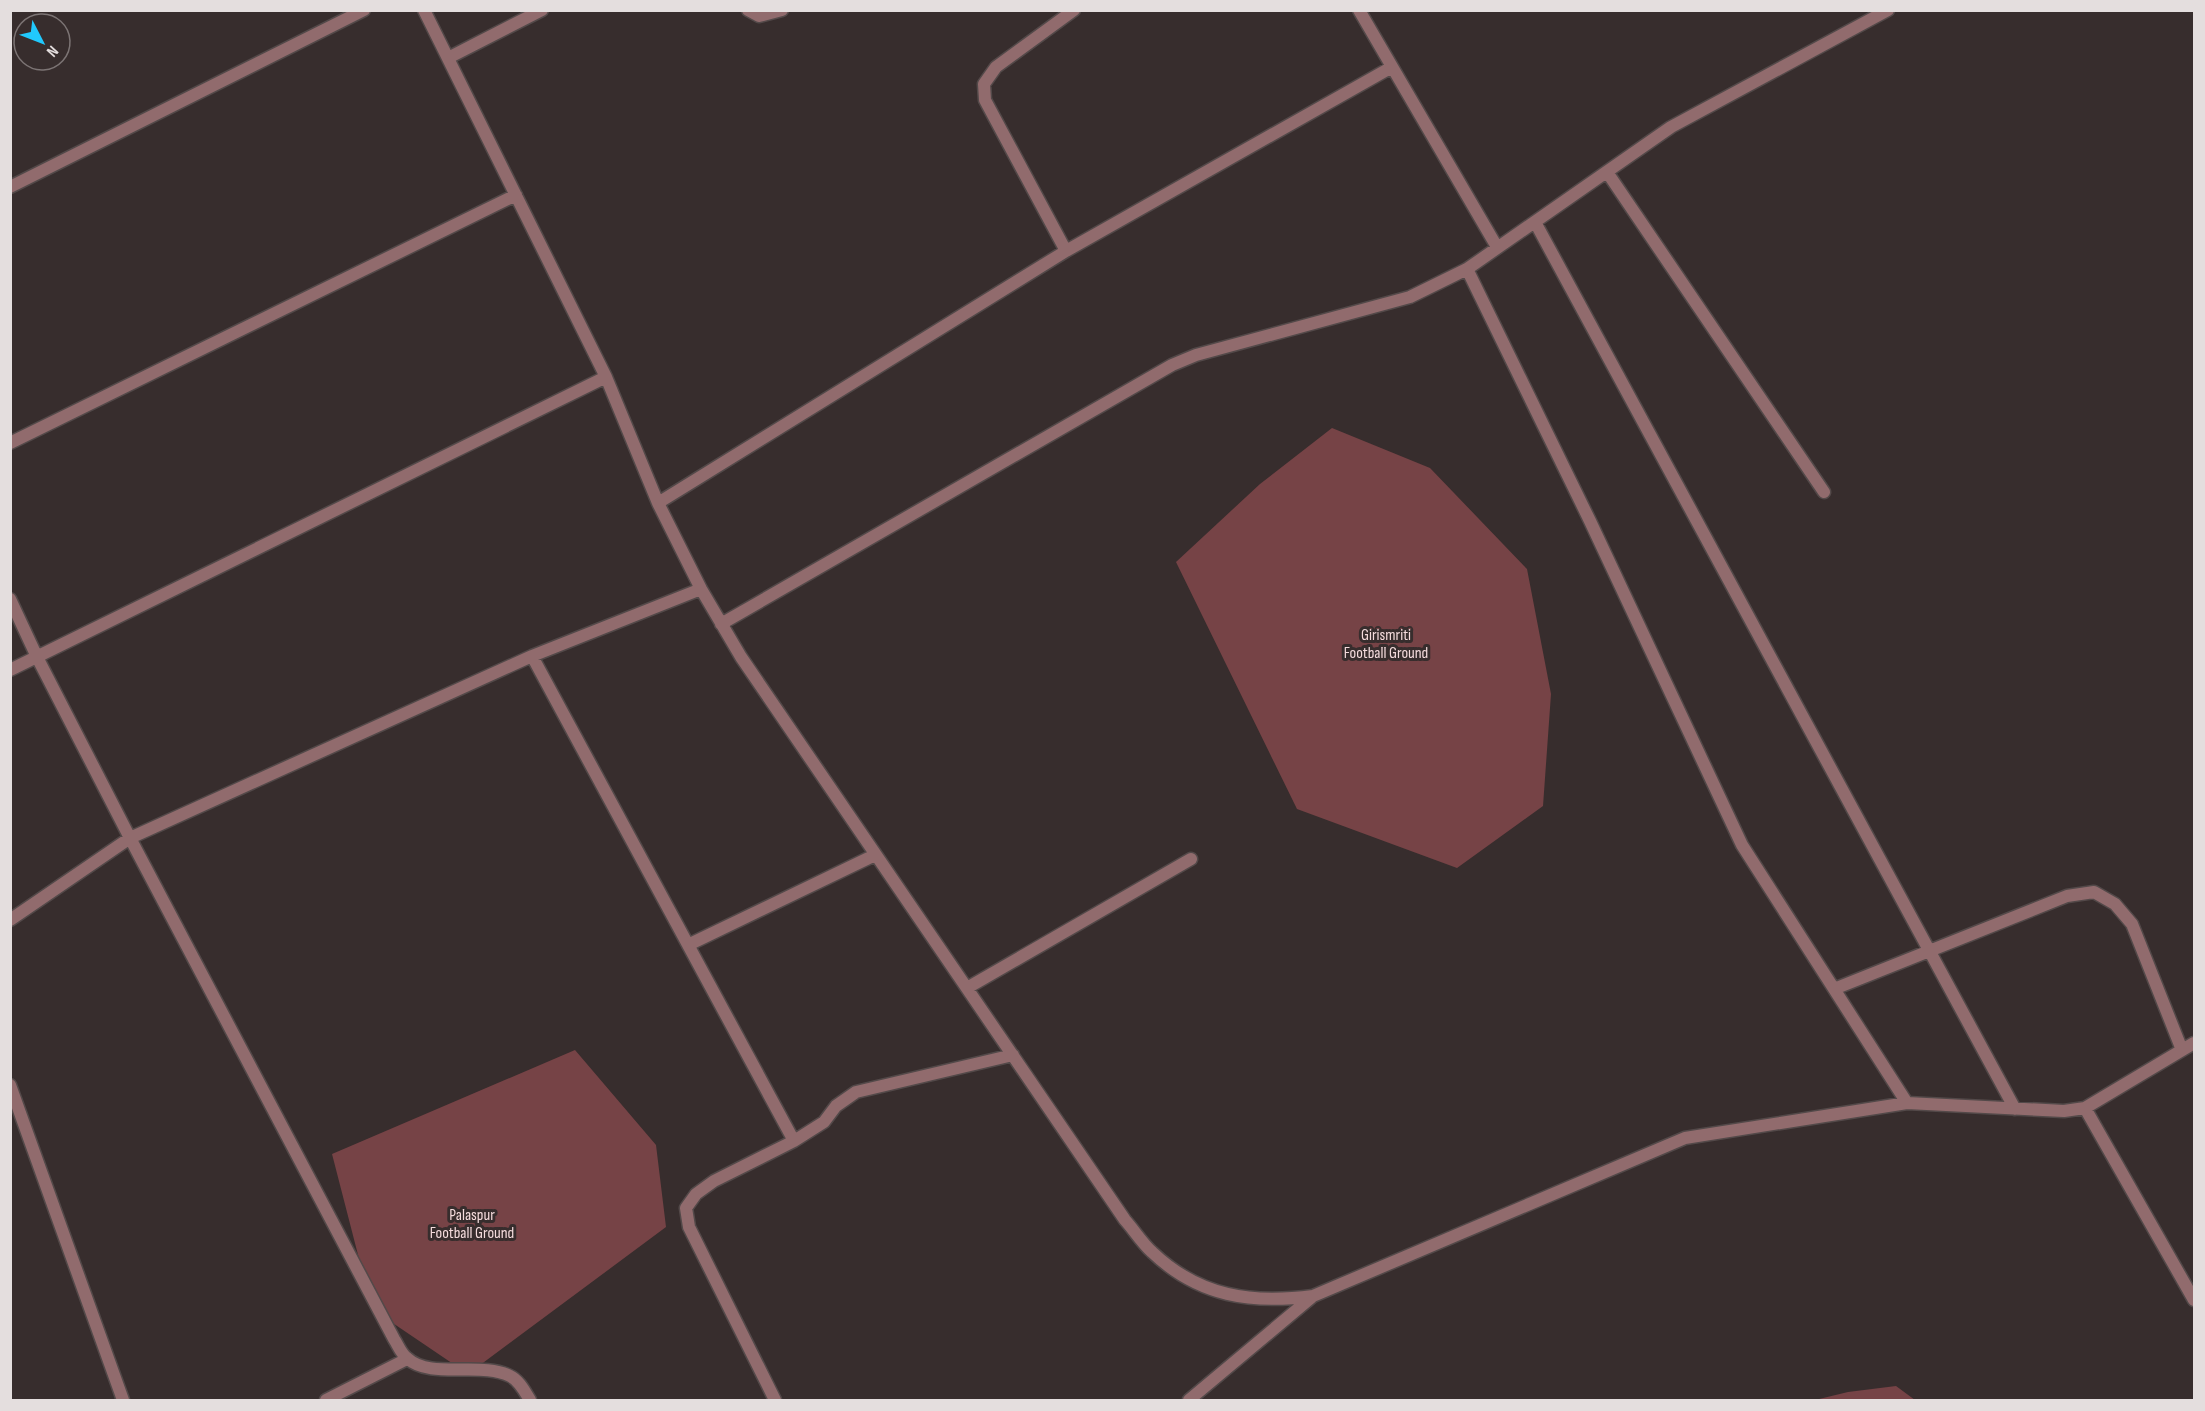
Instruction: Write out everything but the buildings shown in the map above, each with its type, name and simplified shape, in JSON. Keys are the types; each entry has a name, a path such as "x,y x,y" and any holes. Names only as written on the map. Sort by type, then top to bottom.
{"street":[{"path":"10,187 364,10"},
{"path":"424,10 606,377 658,503 721,624 875,855 1125,1220 1151,1251 1178,1274 1213,1291 1243,1298 1280,1300 1313,1296 1685,1138 1907,1103 2064,1111 2085,1108 2194,1043"},
{"path":"448,58 542,10"},
{"path":"748,10 759,16 782,10"},
{"path":"1066,251 985,100 984,84 996,68 1074,10"},
{"path":"1359,10 1497,248"},
{"path":"721,624 1172,364 1196,355 1410,297 1467,268 1671,128 1888,10"},
{"path":"658,503 1066,251 1392,68"},
{"path":"1606,172 1824,492"},
{"path":"10,443 516,195"},
{"path":"1535,222 2015,1108"},
{"path":"1467,268 1742,844 1907,1103"},
{"path":"10,670 606,377"},
{"path":"10,920 130,838 532,656 701,589"},
{"path":"10,599 37,657 130,838 394,1339 407,1359 424,1367 492,1371 511,1376 524,1389 530,1401"},
{"path":"532,656 794,1141"},
{"path":"688,945 875,855"},
{"path":"967,988 1191,859"},
{"path":"1834,989 2067,897 2094,892 2115,904 2132,924 2182,1050"},
{"path":"775,1401 689,1227 686,1208 696,1194 714,1181 794,1141 824,1122 836,1106 856,1092 1013,1055"},
{"path":"10,1085 123,1401"},
{"path":"2085,1108 2194,1300"},
{"path":"1189,1401 1313,1296"},
{"path":"326,1401 407,1359"}],"green space":[{"name":"Girismriti Football Ground","path":"1332,428 1430,468 1527,569 1551,694 1543,806 1457,868 1297,809 1176,562 1260,484"},
{"name":"Palaspur Football Ground","path":"575,1050 656,1145 666,1227 468,1374 372,1309 332,1154"},
{"path":"1896,1386 1915,1400 1815,1400 1848,1392"}]}
